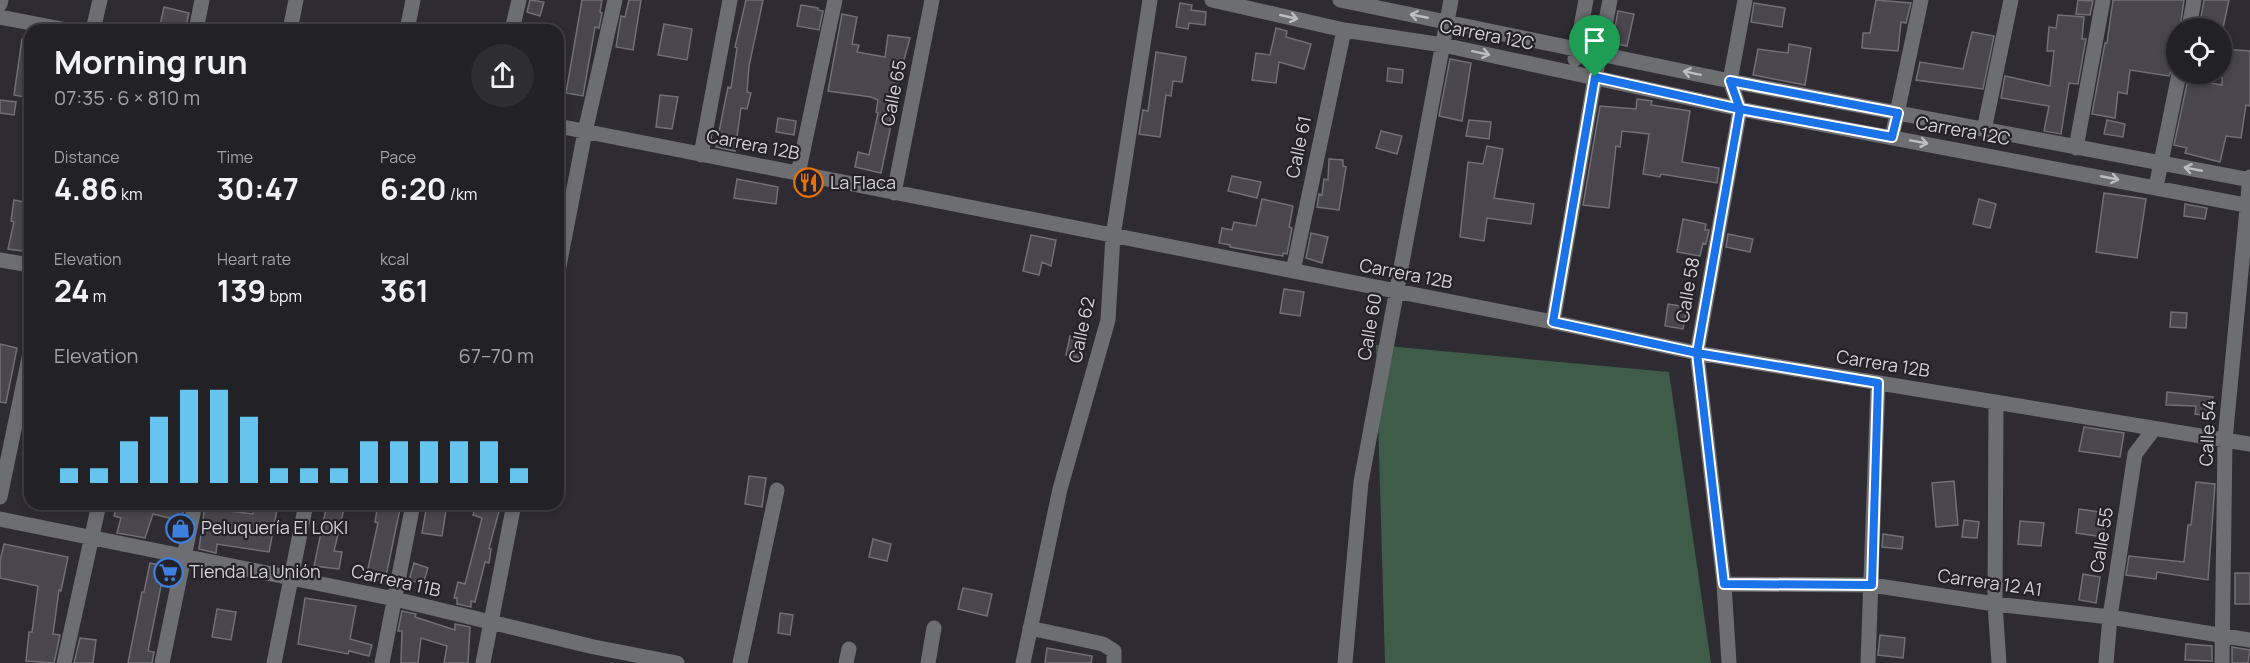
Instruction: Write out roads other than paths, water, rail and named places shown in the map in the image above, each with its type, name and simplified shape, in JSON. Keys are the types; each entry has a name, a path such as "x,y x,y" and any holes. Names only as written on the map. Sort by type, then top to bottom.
{"street":[{"path":"94,24 100,0"},
{"path":"197,24 202,0"},
{"path":"291,24 296,0"},
{"path":"408,24 413,0"},
{"path":"513,24 519,0"},
{"path":"564,240 585,132 615,0"},
{"path":"701,155 730,0"},
{"path":"798,174 836,0"},
{"name":"Calle 65","path":"894,193 932,0"},
{"name":"Calle 62","path":"1023,663 1060,489 1108,320 1113,236 1150,0"},
{"name":"Carrera 12C","path":"1212,0 1252,4 1344,30 1443,45 1740,109 2248,206"},
{"name":"Calle 60","path":"1345,663 1361,482 1451,0"},
{"path":"1572,72 1586,0"},
{"path":"1553,322 1610,0"},
{"path":"1730,81 1745,0"},
{"path":"1892,137 1921,0"},
{"path":"1984,130 2011,0"},
{"path":"2076,148 2103,0"},
{"path":"2191,18 2194,0"},
{"name":"Carrera 12C","path":"1347,1 1730,81 2250,179"},
{"path":"0,17 36,24"},
{"name":"Calle 61","path":"1293,271 1344,30"},
{"name":"Calle 58","path":"1729,663 1724,584 1697,353 1740,109 1730,81"},
{"path":"2156,187 2177,84"},
{"name":"Carrera 12B","path":"564,127 1553,322 1697,353 2250,444"},
{"path":"2248,206 2250,179"},
{"name":"Calle 54","path":"2222,663 2225,440 2248,206"},
{"path":"0,260 24,264"},
{"path":"0,497 24,381"},
{"path":"1868,663 1878,383"},
{"path":"1996,403 1995,604 1999,663"},
{"name":"Calle 55","path":"2106,663 2110,617 2135,454 2154,429"},
{"path":"740,663 777,490"},
{"path":"64,663 98,510"},
{"path":"162,663 194,510"},
{"path":"274,663 305,510"},
{"path":"382,663 413,510"},
{"path":"483,663 513,510"},
{"name":"Carrera 11B","path":"0,519 395,599 594,647 677,663"},
{"name":"Carrera 12 A1","path":"1724,584 1872,585 1995,604 2110,617 2250,640"},
{"path":"928,663 934,628"},
{"path":"1030,628 1103,644 1114,651 1114,663"}],"place":[{"name":"La Flaca","path":"809,183"},
{"name":"Peluquería El LOKI","path":"180,528"},
{"name":"Tienda La Unión","path":"168,572"}]}
